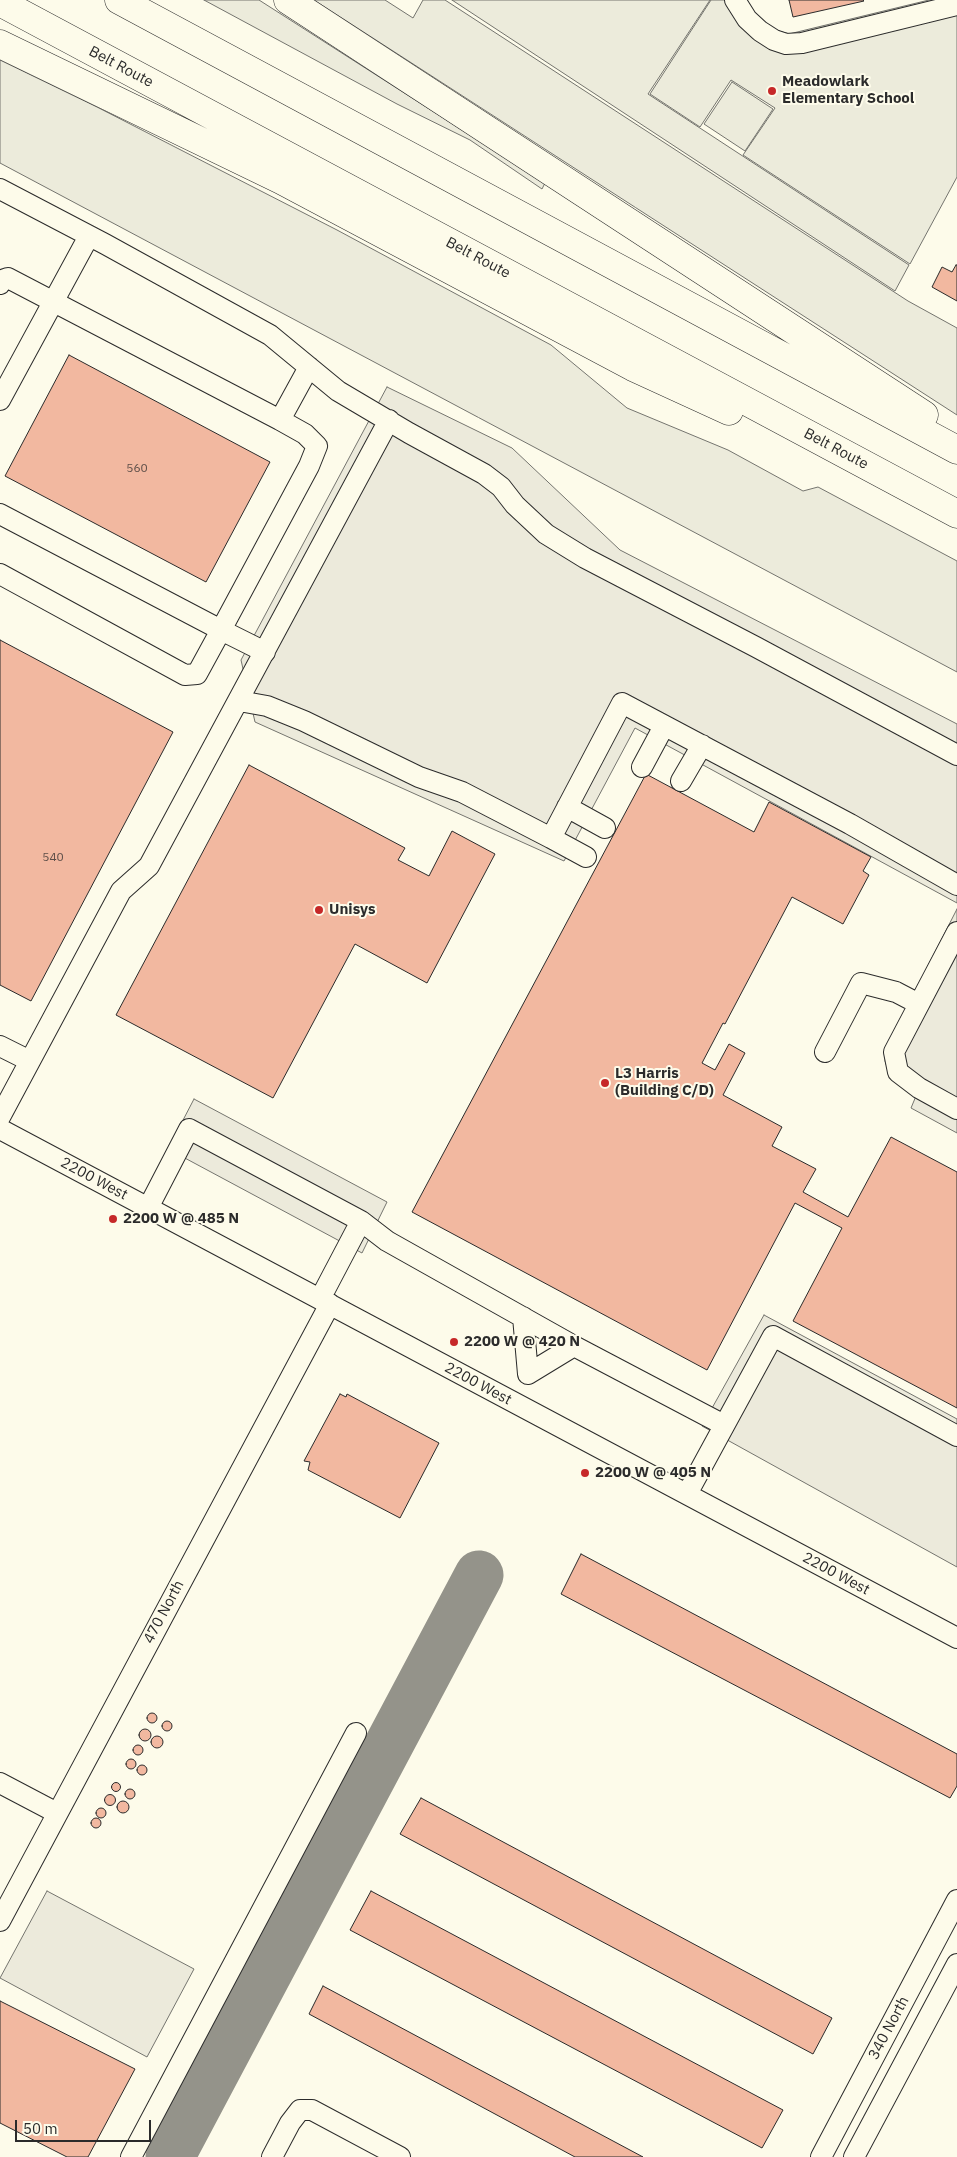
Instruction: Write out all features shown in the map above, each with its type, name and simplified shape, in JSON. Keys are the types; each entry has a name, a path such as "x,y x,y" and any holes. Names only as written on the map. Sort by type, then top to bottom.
{"highway":[{"path":"119,0 957,450"},
{"path":"288,0 957,436"},
{"name":"Belt Route","path":"0,2 957,514"},
{"path":"0,44 281,180 633,367 957,518"}],"street":[{"path":"735,0 747,19 760,31 774,40 786,44 802,43 957,4"},
{"path":"0,190 89,236 270,335 338,391 484,474 500,487 515,506 546,534 577,553 957,755"},
{"path":"2,392 89,236"},
{"path":"0,284 2,280 8,278 54,301 280,420 305,434 317,446 309,466 197,674 185,675 0,574"},
{"path":"280,420 310,367"},
{"path":"0,1117 121,890 149,866 389,420"},
{"path":"0,514 265,652"},
{"path":"239,701 267,706 304,721 411,773 462,792 586,857"},
{"path":"551,838 622,703 850,824 957,885"},
{"path":"642,767 664,726"},
{"path":"681,781 702,745"},
{"path":"567,807 605,828"},
{"path":"957,932 894,1052 898,1072 919,1088 957,1108"},
{"path":"825,1052 861,983 896,992 919,1004"},
{"path":"0,1046 30,1061"},
{"name":"2200 West","path":"0,1129 957,1638"},
{"path":"148,1208 189,1129 361,1221 387,1241 574,1346 724,1425"},
{"name":"470 North","path":"0,1921 325,1302 361,1221"},
{"path":"523,1317 528,1374"},
{"path":"687,1494 773,1336 957,1436"},
{"path":"512,1401 528,1374 574,1346"},
{"path":"131,2157 356,1733"},
{"path":"0,1783 57,1813"},
{"name":"340 North","path":"821,2157 957,1900"},
{"name":"340 North","path":"854,2157 957,1964"},
{"path":"272,2157 290,2123 300,2110 312,2110 400,2157"}],"shaded area":[{"path":"204,0 259,0 545,183 542,189 470,140 397,104"},
{"path":"314,0 385,0 413,18 423,0 445,0 908,301 957,328 957,415"},
{"path":"452,0 710,0 648,94 909,265 895,291"},
{"path":"711,0 744,0 749,10 772,29 789,34 929,0 957,0 957,177 910,264 743,155 775,108 731,80 700,127 650,94"},
{"path":"0,60 97,107 337,230 551,345 627,408 728,450 803,491 818,487 957,561 957,672 0,163"},
{"path":"732,82 773,109 745,151 704,124"},
{"path":"387,387 512,448 620,550 957,724 957,903 635,728 564,861 255,722 241,660"},
{"path":"957,909 957,1133 911,1108 916,1096 890,1075 885,1061 888,1044"},
{"path":"194,1099 387,1202 362,1253 168,1149"},
{"path":"764,1315 957,1419 957,1567 702,1426"},
{"path":"47,1891 194,1969 147,2057 0,1978"}],"building":[{"path":"789,0 863,0 864,1 793,17"},
{"path":"956,265 957,301 932,287 942,267 952,272"},
{"path":"69,355 270,462 206,582 5,476"},
{"path":"0,640 173,732 31,1001 0,985"},
{"name":"Unisys","path":"249,765 405,848 398,860 429,876 452,831 495,854 427,983 355,944 273,1098 116,1015"},
{"name":"L3 Harris (Building C/D)","path":"646,774 754,832 769,802 871,857 863,871 869,875 843,924 792,897 725,1024 723,1023 702,1063 715,1070 729,1044 745,1053 723,1095 782,1127 772,1146 816,1169 803,1192 848,1217 891,1137 957,1172 957,1408 793,1321 842,1228 795,1203 707,1370 412,1212"},
{"path":"340,1394 346,1397 347,1394 439,1443 400,1518 308,1470 310,1462 304,1461"},
{"path":"581,1554 957,1754 957,1786 950,1798 561,1594"},
{"path":"150,1713 154,1713 157,1718 156,1722 150,1723 147,1720 147,1716"},
{"path":"165,1721 169,1721 172,1726 171,1730 165,1731 162,1728 162,1724"},
{"path":"145,1729 151,1735 145,1741 139,1735"},
{"path":"157,1736 163,1742 157,1748 151,1742"},
{"path":"136,1745 140,1745 143,1750 142,1754 136,1755 133,1752 133,1748"},
{"path":"129,1759 133,1759 136,1764 135,1768 129,1769 126,1766 126,1762"},
{"path":"140,1765 144,1765 147,1770 146,1774 140,1775 137,1772 137,1768"},
{"path":"116,1782 121,1787 116,1792 111,1787"},
{"path":"128,1789 132,1789 135,1794 134,1798 128,1799 125,1796 125,1792"},
{"path":"110,1794 116,1800 110,1806 104,1800"},
{"path":"421,1798 832,2018 813,2054 400,1834"},
{"path":"123,1801 129,1807 123,1813 117,1807"},
{"path":"99,1808 103,1808 106,1813 105,1817 99,1818 96,1815 96,1811"},
{"path":"96,1818 101,1823 96,1828 91,1823"},
{"path":"371,1891 783,2110 762,2148 350,1930"},
{"path":"323,1986 643,2157 575,2157 309,2014"},
{"path":"0,2001 135,2069 88,2157 67,2157 0,2123"}],"taxiway":[{"path":"170,2157 479,1575"}],"place":[{"name":"Meadowlark Elementary School","path":"772,91"},
{"name":"Unisys","path":"319,910"},
{"name":"L3 Harris (Building C/D)","path":"605,1083"},
{"name":"2200 W @ 485 N","path":"113,1219"},
{"name":"2200 W @ 420 N","path":"454,1342"},
{"name":"2200 W @ 405 N","path":"585,1473"}]}
